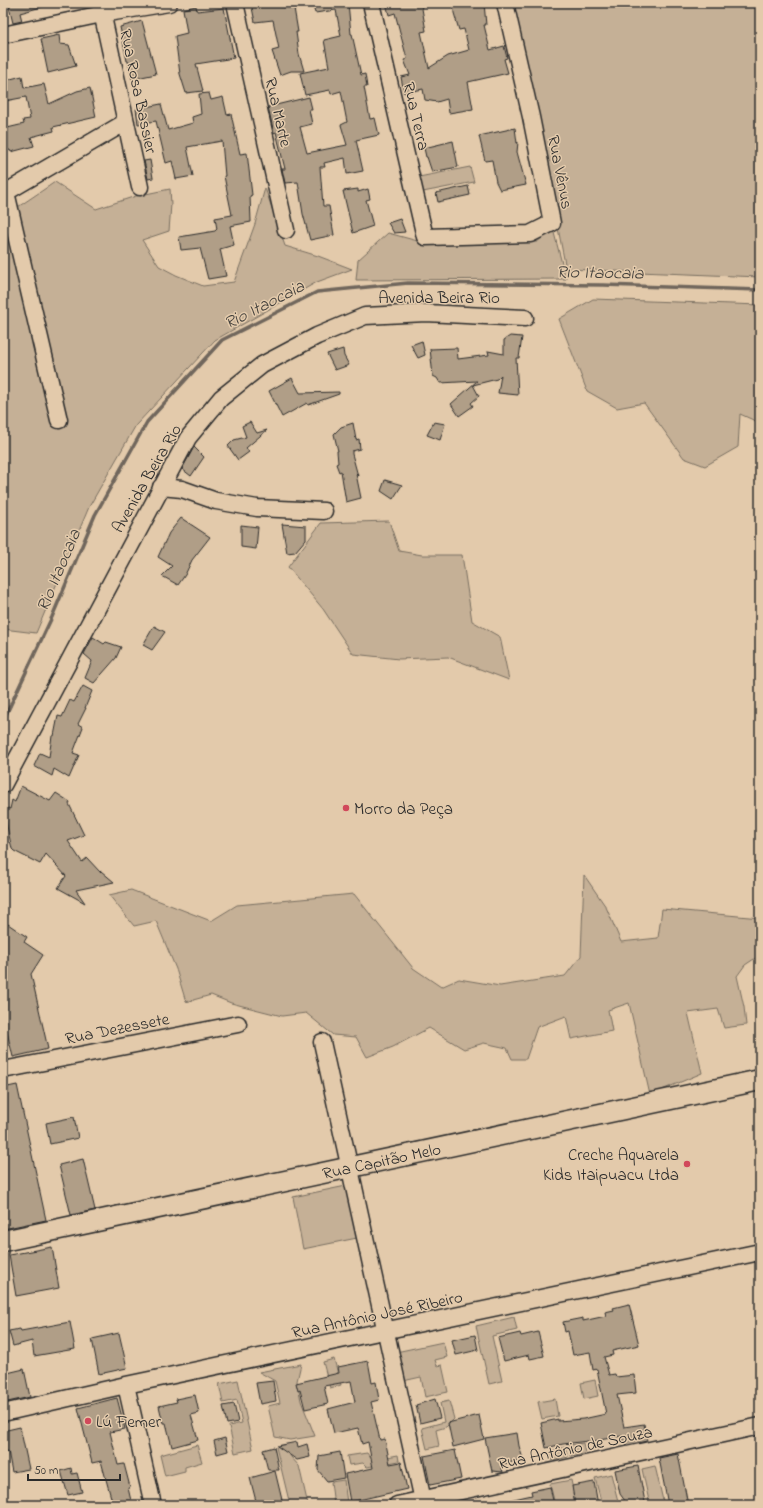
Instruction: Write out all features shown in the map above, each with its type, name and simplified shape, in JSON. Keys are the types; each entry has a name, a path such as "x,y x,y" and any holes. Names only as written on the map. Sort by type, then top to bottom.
{"main road":[{"name":"Rua Capitão Melo","path":"3,1242 760,1080"}],"street":[{"path":"3,35 101,9 169,3"},
{"name":"Rua Marte","path":"235,3 286,230"},
{"name":"Rua Terra","path":"371,3 425,237"},
{"name":"Rua Vênus","path":"425,237 530,234 552,223 531,117 505,3"},
{"name":"Rua Rosa Bassier","path":"101,9 140,187"},
{"path":"59,420 4,193 126,122"},
{"name":"Avenida Beira Rio","path":"3,785 188,438 221,398 262,365 317,336 365,316 426,313 525,318"},
{"path":"161,487 182,489 216,501 257,508 324,512"},
{"name":"Rua Dezessete","path":"3,1070 238,1024"},
{"path":"322,1042 424,1502"},
{"name":"Rua Antônio José Ribeiro","path":"3,1413 126,1385 386,1332 760,1252"},
{"path":"126,1385 153,1505"},
{"name":"Rua Antônio de Souza","path":"398,1505 424,1502 760,1426"}],"shaded area":[{"path":"514,3 760,3 760,277 566,269"},
{"path":"470,167 474,182 423,192 419,177"},
{"path":"55,182 96,209 136,196 170,189 171,204 169,231 142,240 159,266 203,286 234,282 255,224 265,188 285,246 318,256 352,269 317,282 215,340 136,425 89,507 36,633 3,629 3,217"},
{"path":"553,229 566,279 356,280 358,260 388,233 425,243 537,242"},
{"path":"593,299 760,305 760,423 740,414 738,447 705,466 684,458 644,403 617,408 587,391 559,319"},
{"path":"389,521 399,551 422,555 462,555 472,621 500,637 509,680 448,657 399,659 353,654 323,609 288,567 321,523"},
{"path":"584,875 606,907 621,942 658,938 662,909 760,918 760,955 745,965 737,976 744,1007 746,1025 724,1028 718,1009 688,1013 702,1073 650,1095 629,1003 608,1010 612,1031 571,1039 566,1016 537,1027 526,1059 512,1059 507,1048 484,1043 464,1049 429,1028 393,1047 367,1057 356,1037 333,1035 306,1013 282,1016 231,1003 211,995 186,1002 176,969 156,921 134,926 109,895 131,890 211,921 237,905 354,894 413,968 441,987 459,979 500,986 565,976 581,956"},
{"path":"346,1186 357,1238 303,1249 293,1197"},
{"path":"514,1317 517,1330 492,1336 502,1381 489,1384 476,1326"},
{"path":"443,1342 447,1357 435,1360 437,1366 442,1365 448,1392 425,1397 421,1377 403,1381 396,1352"},
{"path":"334,1359 341,1385 330,1388 323,1362"},
{"path":"301,1364 297,1381 301,1401 315,1436 290,1440 275,1437 268,1406 280,1403 275,1381 259,1372"},
{"path":"238,1380 253,1449 235,1453 229,1426 242,1423 237,1400 223,1403 219,1384"},
{"path":"595,1380 598,1396 584,1399 581,1383"},
{"path":"555,1399 558,1416 542,1419 538,1402"},
{"path":"449,1401 454,1419 446,1427 436,1430 439,1446 427,1449 422,1428 444,1422 440,1403"},
{"path":"583,1443 585,1454 571,1456 570,1445"},
{"path":"288,1444 291,1457 299,1466 308,1505 290,1505 276,1447"},
{"path":"197,1445 202,1462 185,1467 185,1471 165,1476 160,1455"},
{"path":"565,1447 568,1457 553,1461 551,1451"},
{"path":"367,1453 372,1460 398,1455 399,1461 367,1467 363,1463 349,1465 347,1456"},
{"path":"655,1466 664,1505 633,1505 649,1501 642,1469"},
{"path":"611,1474 619,1505 602,1505 595,1478"},
{"path":"344,1480 347,1503 334,1505 331,1482"},
{"path":"571,1480 576,1505 555,1505 550,1484"}],"building":[{"path":"8,3 45,3 45,6 20,13 22,21 13,23"},
{"path":"251,3 273,3 274,6 294,8 298,32 296,32 299,54 304,71 291,71 280,75 272,51 279,49 273,20 255,22"},
{"path":"312,3 348,3 351,34 361,75 365,74 367,87 364,87 370,119 375,118 379,135 356,140 363,171 347,174 345,158 324,163 325,167 320,167 323,206 329,206 334,235 310,240 303,214 298,182 285,183 282,169 285,169 268,107 309,97 312,109 309,109 312,124 300,127 307,153 347,145 341,125 347,122 341,91 331,94 330,90 305,95 300,73 329,67 324,40 341,36 336,10 315,13"},
{"path":"386,3 421,3 426,31 421,32 429,68 448,56 469,50 464,29 459,30 453,3 484,3 486,25 484,25 490,50 504,46 507,58 504,59 508,73 468,82 473,109 449,113 447,99 437,102 425,100 423,89 404,93 401,77 410,75 404,60 407,59 395,13 389,15"},
{"path":"196,6 197,11 224,8 234,58 196,64 203,91 186,93 180,74 175,36 187,33 183,9"},
{"path":"142,21 156,74 132,79 120,27"},
{"path":"59,35 60,44 69,45 76,66 48,73 41,39"},
{"path":"22,76 24,88 44,84 49,104 77,91 90,88 96,117 53,127 54,131 31,137 34,146 11,152 10,150 5,151 3,129 24,124 23,120 30,119 26,97 5,101 3,93 6,93 3,81"},
{"path":"209,93 211,100 223,97 227,115 231,114 240,154 247,153 252,195 250,196 251,222 230,226 234,245 220,249 226,276 208,279 200,248 181,250 179,237 215,231 217,229 215,218 232,215 224,176 222,141 187,147 193,176 176,179 172,161 166,163 156,121 138,124 136,109 161,104 168,130 193,123 192,117 201,114 199,94"},
{"path":"515,128 517,143 518,142 517,152 526,185 500,190 496,182 492,160 485,161 479,136"},
{"path":"453,141 458,167 432,172 424,148"},
{"path":"150,160 153,178 148,179 144,161"},
{"path":"468,186 470,195 438,202 436,193"},
{"path":"358,189 358,192 368,189 370,199 366,200 373,226 353,233 343,191"},
{"path":"400,219 405,232 394,233 388,223"},
{"path":"510,336 522,337 519,358 516,358 518,395 498,393 501,375 497,379 473,385 479,396 471,403 473,406 459,416 451,404 477,381 440,383 437,378 433,376 430,349 457,348 458,359 489,355 488,351 504,354 504,340"},
{"path":"422,341 425,355 418,358 411,345"},
{"path":"343,349 344,356 349,365 335,370 327,354"},
{"path":"292,378 300,393 339,392 339,394 308,405 307,403 282,417 269,391"},
{"path":"250,422 257,433 267,430 246,448 249,452 238,460 228,446 234,440 246,437 242,426"},
{"path":"434,422 445,424 440,440 427,435"},
{"path":"353,423 356,440 359,439 360,449 352,451 352,454 358,476 356,474 361,498 346,502 341,471 339,472 336,464 338,463 338,451 334,434 341,427"},
{"path":"194,447 204,457 191,476 182,469"},
{"path":"385,480 402,485 393,499 381,491"},
{"path":"181,518 210,537 192,560 185,575 178,585 162,576 172,566 158,557 169,533"},
{"path":"282,524 306,526 306,539 295,552 287,553"},
{"path":"241,525 258,527 256,549 241,547"},
{"path":"154,626 165,632 152,650 143,645"},
{"path":"93,637 104,644 106,642 121,647 116,658 94,683 85,678 92,661 84,654"},
{"path":"83,686 92,691 78,724 83,727 73,753 79,755 69,778 54,769 52,776 34,766 40,753 49,757 52,736 54,736 58,716 62,717 70,700 74,702"},
{"path":"21,786 50,801 56,793 70,802 69,804 84,835 68,841 82,862 87,858 100,872 101,871 114,882 76,890 85,903 58,888 66,876 46,854 40,864 12,849 5,817 8,808 10,809 12,800 15,802"},
{"path":"8,924 27,937 24,942 43,955 31,974 48,1049 13,1057 3,1015 3,931"},
{"path":"17,1085 46,1220 3,1229 3,1088"},
{"path":"74,1117 78,1138 50,1144 46,1123"},
{"path":"83,1159 95,1210 71,1215 59,1165"},
{"path":"52,1247 59,1288 16,1296 9,1255"},
{"path":"629,1304 639,1345 612,1351 613,1355 604,1357 609,1375 615,1374 616,1377 634,1375 636,1393 617,1395 624,1427 644,1424 647,1441 627,1445 623,1442 622,1436 588,1442 563,1444 546,1448 541,1423 558,1419 558,1421 583,1419 606,1414 597,1369 593,1370 590,1352 573,1355 568,1331 565,1332 563,1322 583,1318 583,1321 606,1316 605,1312 614,1310 613,1308"},
{"path":"70,1322 75,1349 34,1356 32,1341 13,1346 9,1331 20,1329 21,1331"},
{"path":"538,1332 544,1356 530,1359 529,1355 504,1361 498,1338 520,1333 521,1336"},
{"path":"119,1333 127,1368 99,1374 92,1339"},
{"path":"475,1335 478,1350 456,1355 452,1340"},
{"path":"368,1361 372,1383 376,1382 379,1400 371,1402 380,1440 385,1439 390,1464 401,1462 407,1489 350,1502 345,1474 373,1468 368,1442 362,1444 358,1428 334,1433 328,1409 355,1402 351,1381 324,1386 328,1404 305,1409 300,1390 298,1391 296,1383 339,1373 338,1367"},
{"path":"24,1369 30,1397 3,1403 3,1374"},
{"path":"273,1381 276,1401 260,1404 256,1383"},
{"path":"195,1395 199,1413 191,1415 198,1440 172,1447 166,1423 163,1423 159,1406 177,1402 176,1399"},
{"path":"117,1398 125,1429 110,1432 118,1465 124,1464 130,1487 128,1488 132,1505 113,1505 101,1461 92,1463 78,1408"},
{"path":"435,1399 440,1418 420,1423 416,1405"},
{"path":"234,1404 238,1422 227,1424 223,1406"},
{"path":"479,1415 484,1439 453,1447 448,1423"},
{"path":"20,1427 29,1469 12,1472 8,1451 3,1452 3,1442 6,1442 3,1431"},
{"path":"517,1433 523,1459 501,1465 503,1472 492,1471 485,1438"},
{"path":"225,1438 228,1451 217,1454 214,1441"},
{"path":"297,1442 298,1447 307,1444 310,1457 297,1460 277,1446"},
{"path":"274,1447 279,1470 268,1470 263,1450"},
{"path":"455,1450 461,1479 430,1485 424,1456"},
{"path":"340,1452 344,1478 327,1481 318,1470 319,1456"},
{"path":"678,1454 688,1505 668,1505 659,1458"},
{"path":"638,1466 645,1502 628,1505 620,1494 615,1470"},
{"path":"71,1468 72,1474 77,1473 82,1492 68,1495 61,1471"},
{"path":"275,1471 282,1500 257,1505 250,1478"},
{"path":"594,1482 598,1505 575,1505 572,1486"},
{"path":"550,1487 554,1505 505,1505 505,1501 532,1495 531,1491"}],"waterway":[{"name":"Rio Itaocaia","path":"3,721 52,617 95,515 147,422 222,340 317,292 408,283 603,285 760,290"}],"place":[{"name":"Morro da Peça","path":"346,808"},
{"name":"Creche Aquarela Kids Itaipuacu Ltda","path":"687,1164"},
{"name":"Lú Femer","path":"88,1421"}]}
